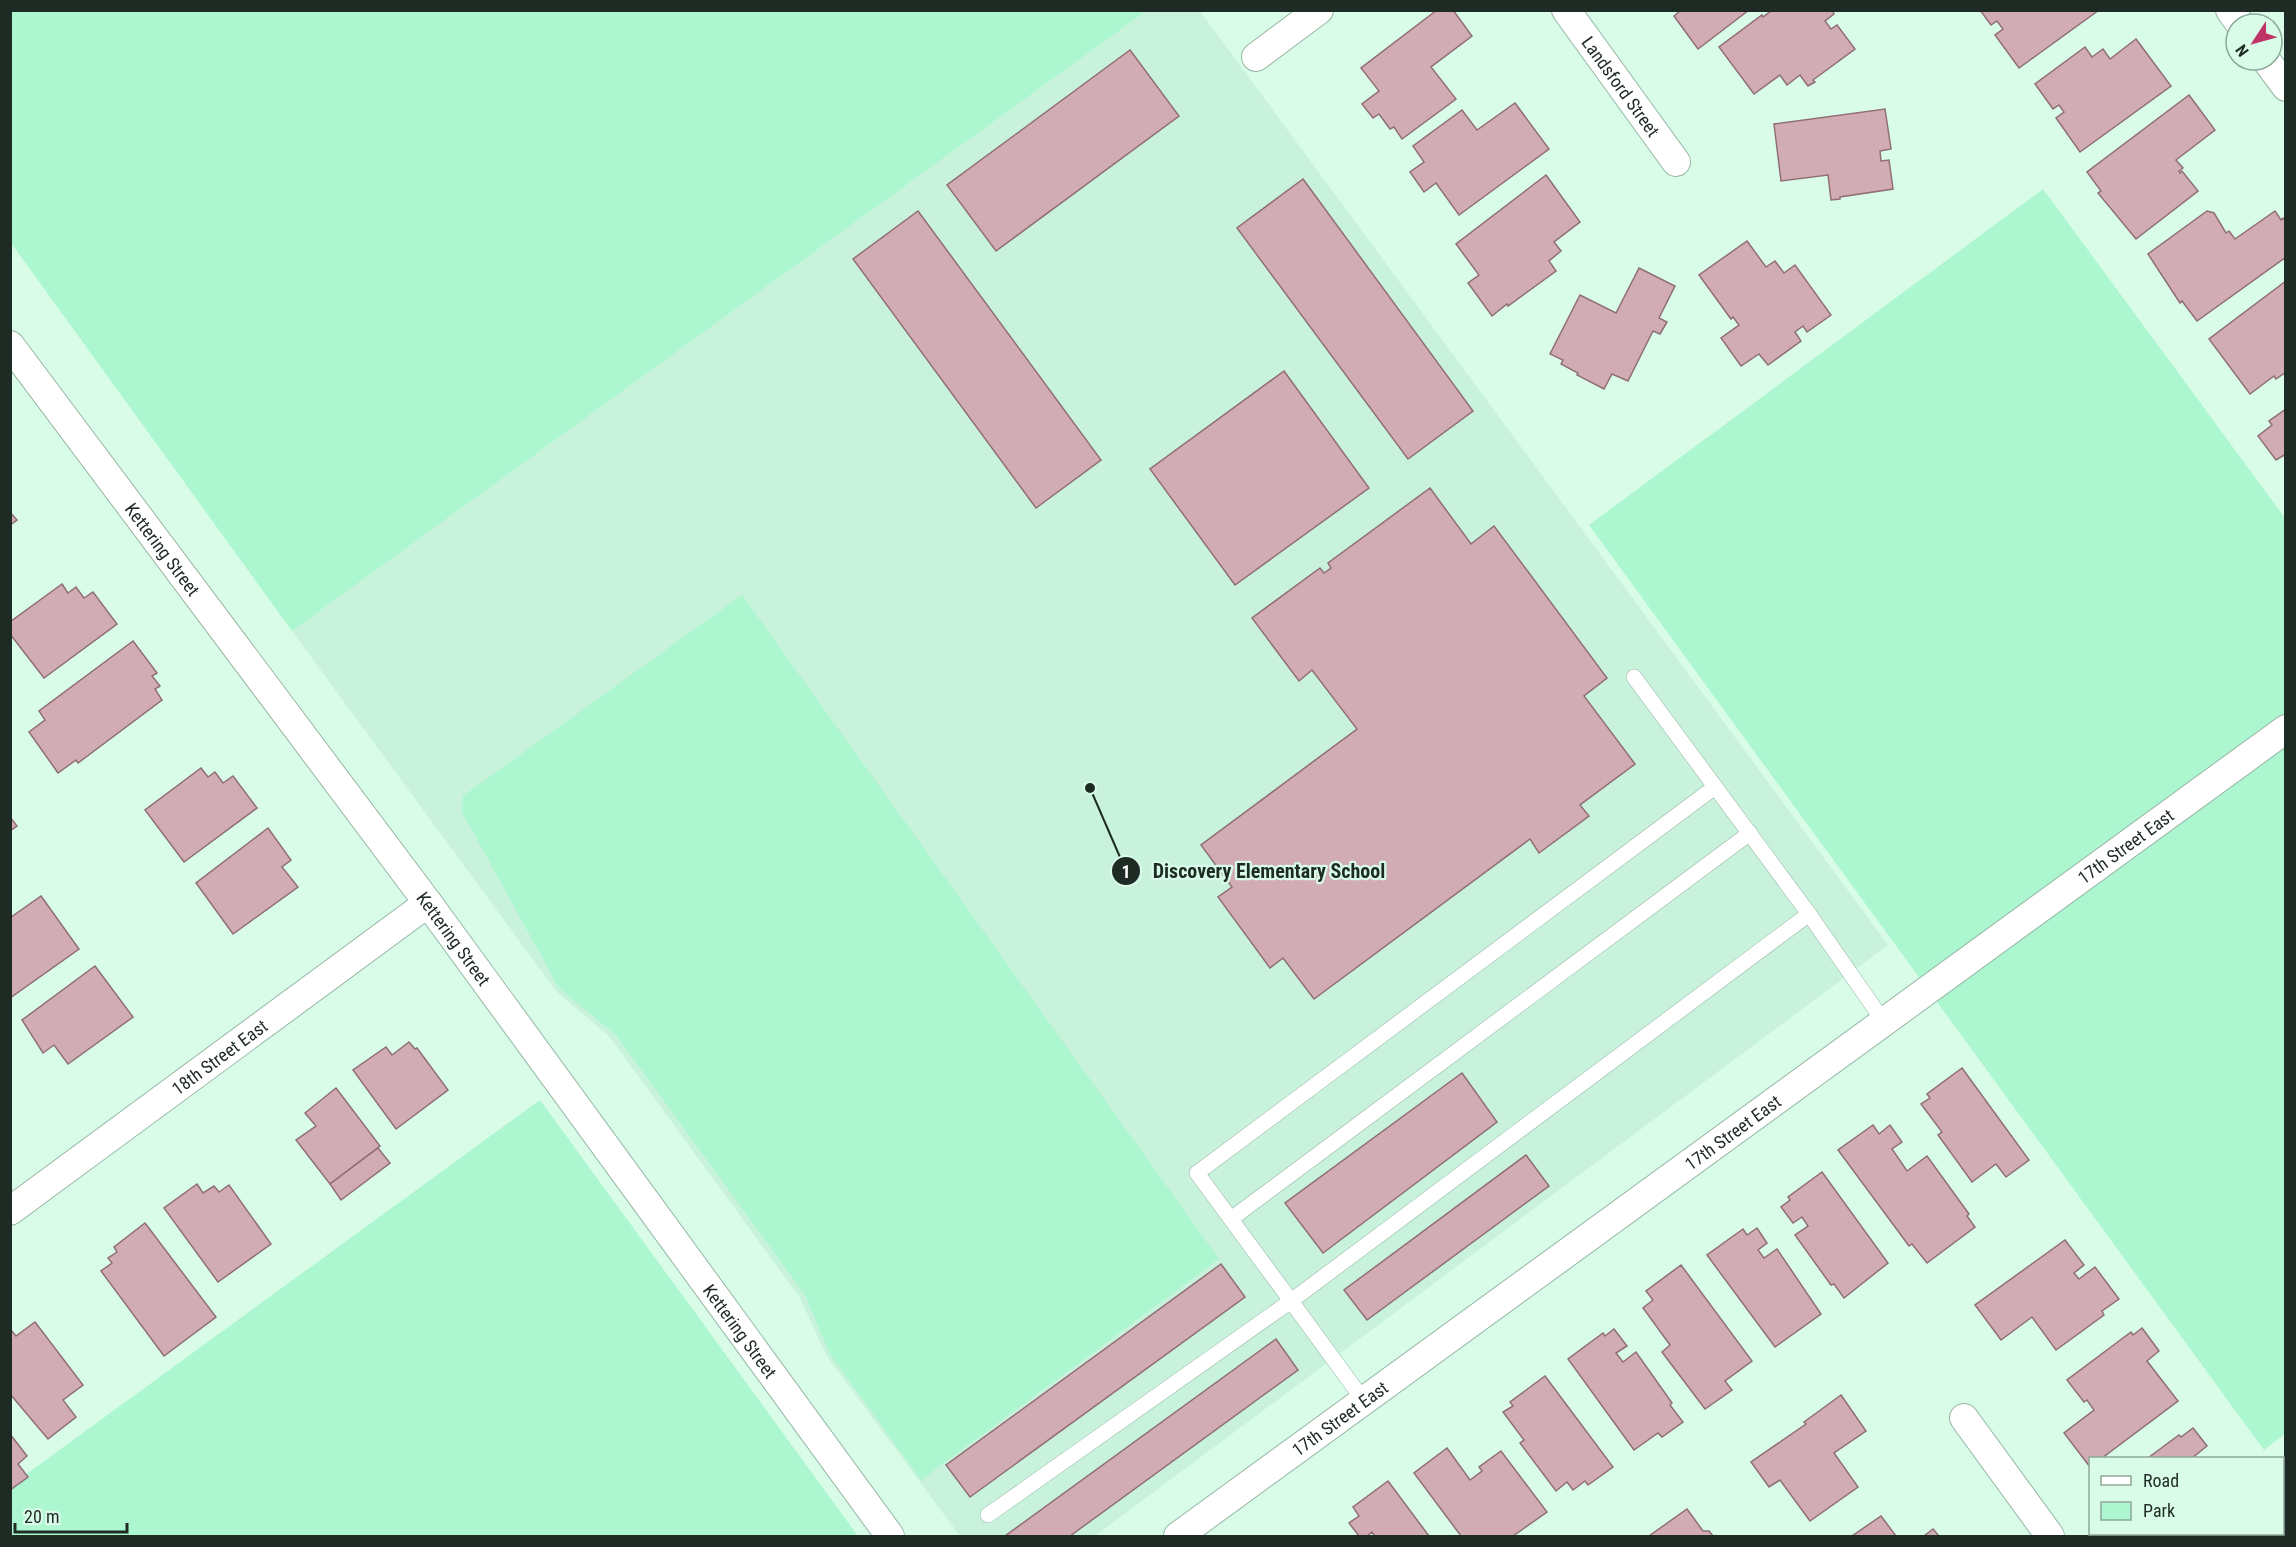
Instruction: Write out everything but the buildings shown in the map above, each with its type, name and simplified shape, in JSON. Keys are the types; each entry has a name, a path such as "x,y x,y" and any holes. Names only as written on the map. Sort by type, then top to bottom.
{"street":[{"path":"1256,57 1319,10"},
{"name":"Landsford Street","path":"1566,10 1676,162"},
{"path":"2275,72 2286,87"},
{"name":"Kettering Street","path":"10,345 428,903 890,1536"},
{"name":"17th Street East","path":"1178,1536 2286,729"},
{"name":"18th Street East","path":"10,1211 428,903"},
{"path":"1964,1418 2050,1536"}],"lane":[{"path":"1634,677 1809,914 1884,1022"},
{"path":"1364,1401 1197,1173 1715,787"},
{"path":"1231,1219 1750,833"},
{"path":"988,1515 1291,1301 1809,914"}],"shaded area":[{"path":"1146,11 1200,11 1888,945 1095,1536 960,1536 826,1355 800,1298 609,1036 556,991 292,631"}],"green space":[{"path":"10,11 1146,11 292,631 11,243"},
{"path":"2043,189 2285,518 2285,1434 2264,1450 1589,525"},
{"path":"742,595 1219,1259 921,1480 830,1354 805,1295 616,1035 559,988 462,812 463,796"},
{"path":"540,1100 858,1536 11,1536 10,1486"}],"place":[{"name":"Discovery Elementary School","path":"1090,788"}]}
